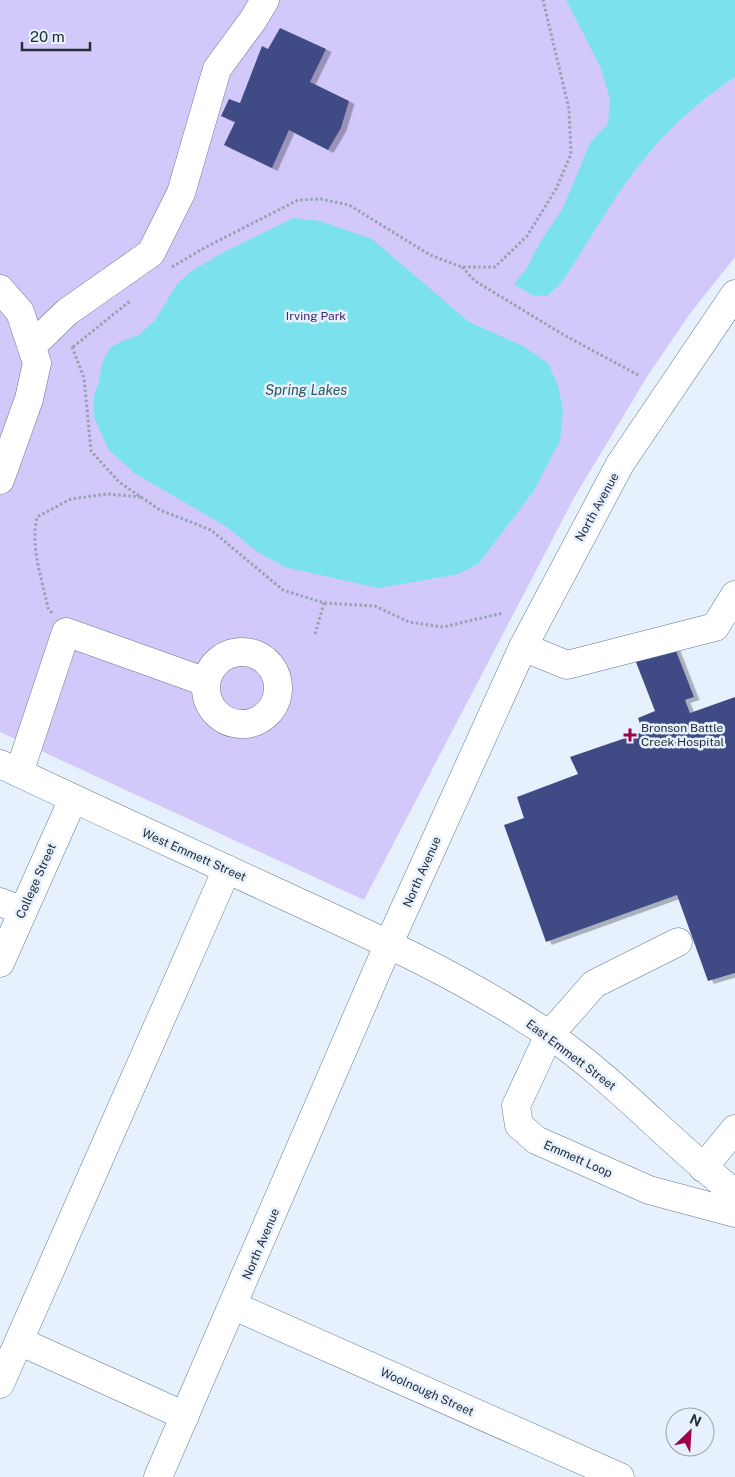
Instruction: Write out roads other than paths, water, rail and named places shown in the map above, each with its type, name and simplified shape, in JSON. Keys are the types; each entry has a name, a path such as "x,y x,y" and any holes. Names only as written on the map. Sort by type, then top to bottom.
{"street":[{"path":"32,346 67,312 151,253 181,193 217,69 253,20 265,0"},
{"path":"0,289 20,312 37,363 29,399 0,480"},
{"name":"North Avenue","path":"158,1477 234,1306 389,943 523,647 620,464 735,294"},
{"path":"523,647 567,665 714,627 735,595"},
{"path":"9,769 66,632 206,682"},
{"name":"West Emmett Street","path":"9,769 389,943"},
{"name":"College Street","path":"0,963 12,907 72,799"},
{"path":"0,1384 227,870"},
{"name":"Emmett Loop","path":"678,942 594,984 549,1035 516,1106 519,1125 536,1140 649,1190 735,1212"},
{"name":"East Emmett Street","path":"389,943 468,984 549,1035 605,1078 703,1168 735,1193"},
{"path":"703,1168 735,1129"},
{"name":"Woolnough Street","path":"234,1306 620,1477"},
{"path":"19,1341 185,1416"}],"water":[{"path":"566,0 735,0 735,77 691,110 652,149 621,190 561,283 547,296 532,295 514,284 527,268 539,244 563,208 590,143 608,124 610,99 600,66"},
{"name":"Spring Lakes","path":"293,218 320,221 372,239 469,322 523,346 548,363 558,386 563,410 560,441 533,492 479,563 459,574 378,588 285,567 256,551 227,527 134,473 108,449 94,417 94,395 99,382 102,363 110,348 139,335 155,320 177,284 190,272 222,253"}],"place":[{"name":"Bronson Battle Creek Hospital","path":"630,735"}],"park label":[{"name":"Irving Park","path":"316,316"}]}
